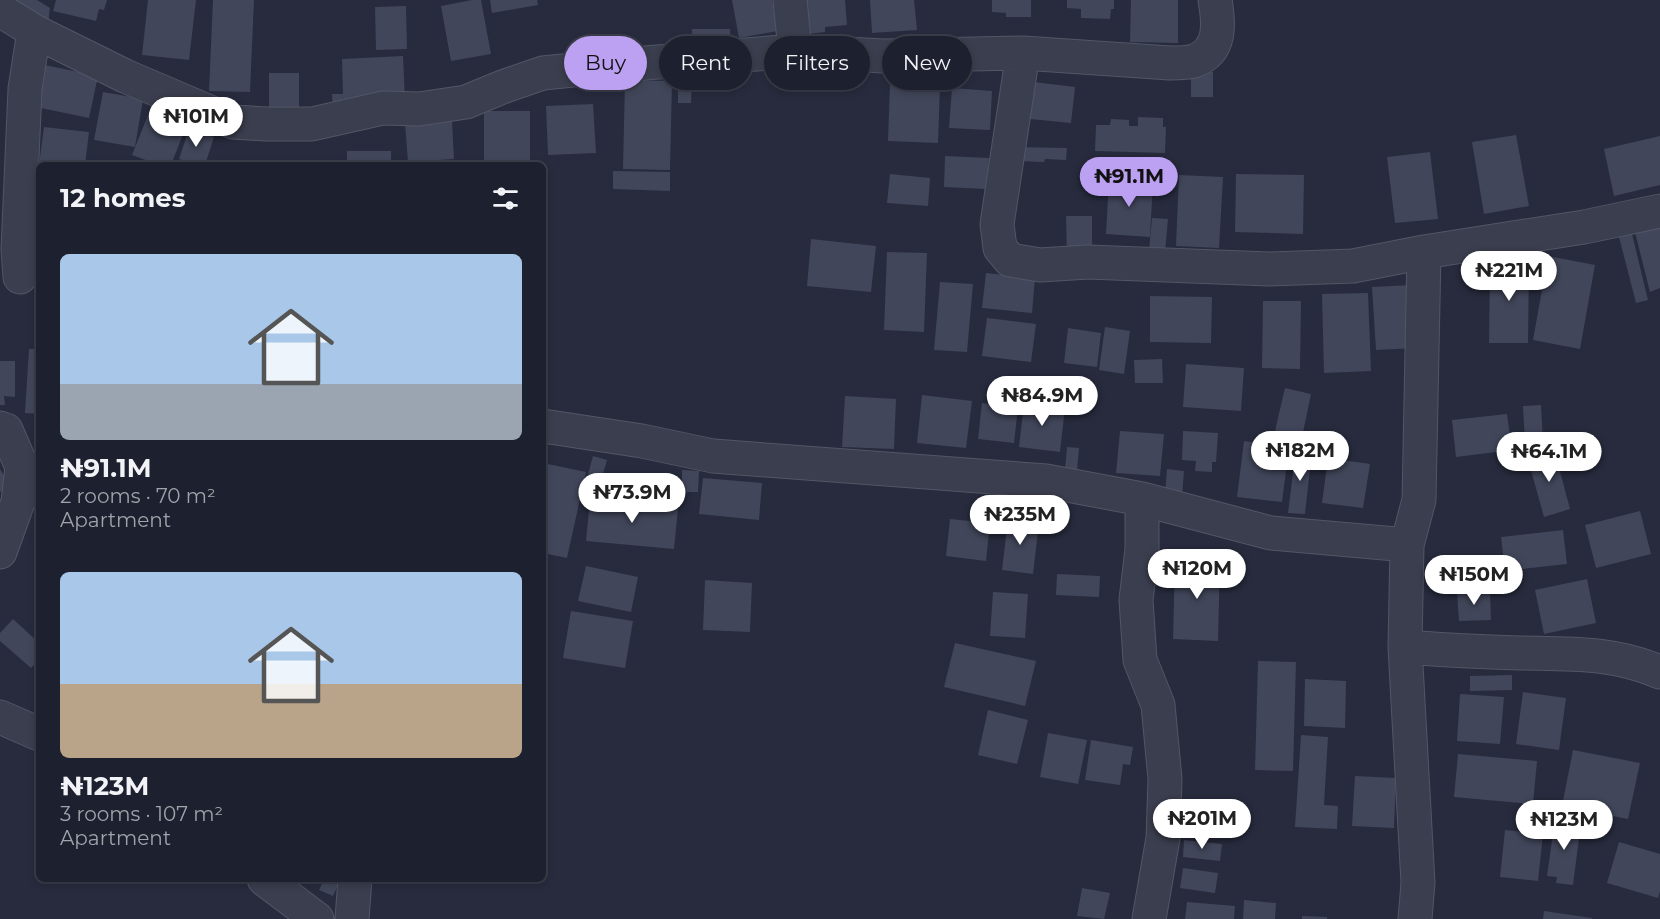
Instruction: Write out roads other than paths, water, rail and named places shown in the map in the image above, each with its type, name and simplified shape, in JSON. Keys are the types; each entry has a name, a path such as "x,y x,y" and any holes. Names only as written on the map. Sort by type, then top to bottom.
{"street":[{"path":"790,0 794,36"},
{"path":"870,55 1023,53 1170,63 1193,61 1208,52 1217,36 1219,22 1215,0"},
{"path":"0,10 34,31 125,76 232,122 266,124 312,124 383,108 419,109 466,102 543,73 764,53"},
{"path":"20,274 18,249 26,89 34,31"},
{"path":"1023,53 998,224 1000,248 1010,260 1040,265 1088,262 1269,269 1353,266 1424,252 1584,228 1660,211"},
{"path":"1415,919 1418,883 1405,647 1407,545 1419,500 1424,252"},
{"path":"546,426 642,441 713,456 1046,482 1142,499 1271,533 1407,545"},
{"path":"0,428 6,430 22,467 18,502 0,552"},
{"path":"1142,499 1142,549 1136,600 1140,660 1158,705 1165,779 1163,838 1149,919"},
{"path":"1405,647 1452,651 1598,655 1635,662 1660,672"},
{"path":"0,717 36,733"},
{"path":"268,882 317,919"},
{"path":"352,919 355,882"}]}
